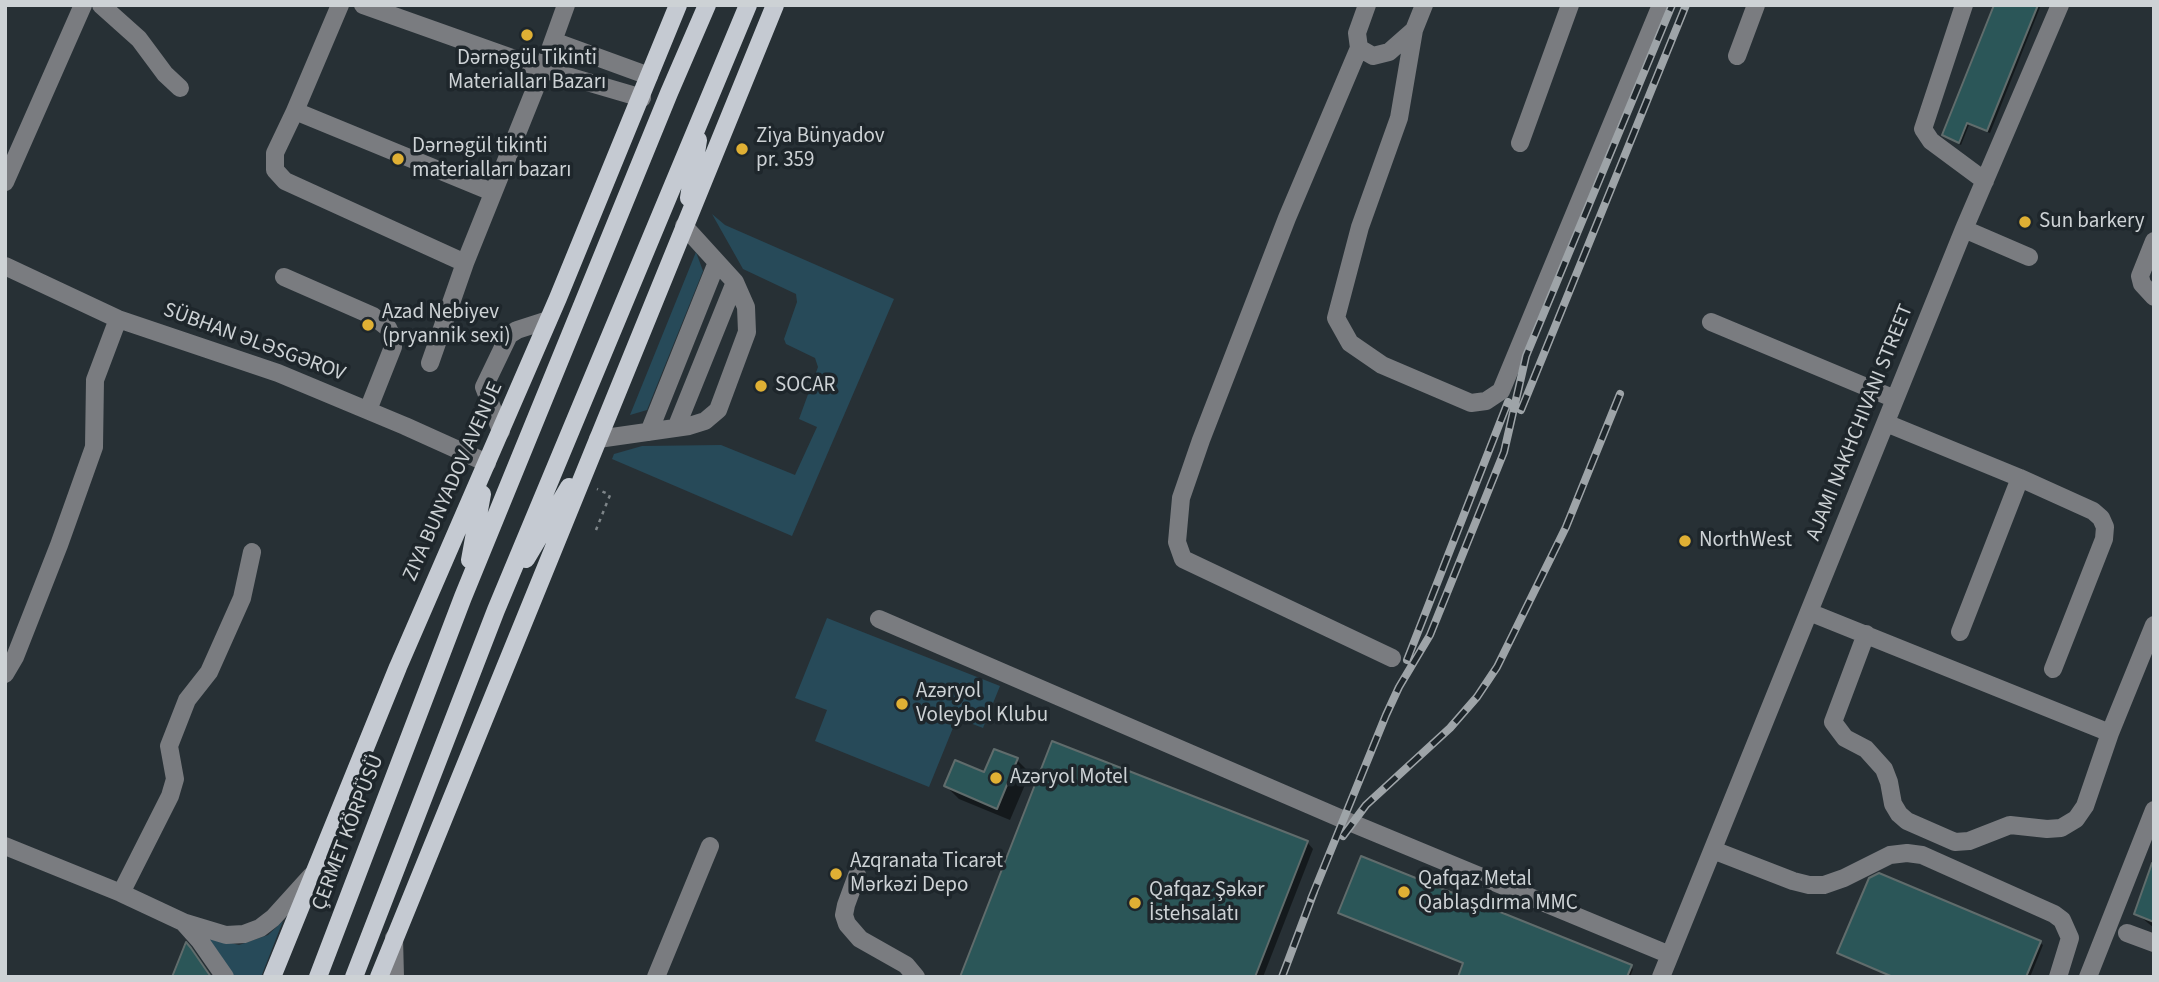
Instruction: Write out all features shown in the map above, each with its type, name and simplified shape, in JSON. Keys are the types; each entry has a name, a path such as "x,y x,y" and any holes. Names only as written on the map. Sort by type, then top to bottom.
{"main road":[{"name":"ZIYA BUNYADOV AVENUE","path":"272,977 397,667 488,463 642,98 678,5"},
{"path":"463,597 707,5"},
{"path":"354,977 496,610 748,5"},
{"path":"379,977 775,5"},
{"path":"558,298 669,93"},
{"path":"684,226 702,111"},
{"path":"496,610 598,439"},
{"path":"463,597 488,463"},
{"name":"ÇERMET KÖRPÜSÜ","path":"318,977 463,597"}],"street":[{"path":"5,181 83,5"},
{"path":"101,5 139,38 165,74 180,89"},
{"path":"340,5 275,153 275,170 285,181 465,263"},
{"path":"363,5 543,69 642,98"},
{"path":"430,362 492,191 543,69 566,5"},
{"path":"1367,5 1357,33 1359,48 1287,218 1201,440 1181,498 1177,542 1184,559 1392,658"},
{"path":"1424,5 1414,30 1399,118 1360,227 1336,318 1350,343 1382,365 1471,403 1486,401 1501,391 1661,5"},
{"path":"1520,143 1570,5"},
{"path":"1737,56 1756,5"},
{"path":"1964,5 1923,129 1931,141 1985,181"},
{"name":"AJAMI NAKHCHIVANI STREET","path":"1661,977 1895,399 2060,5"},
{"path":"1359,48 1373,55 1389,52 1414,30"},
{"path":"553,41 649,76"},
{"path":"295,111 492,191"},
{"path":"598,439 705,421 718,410 747,332 746,307 735,282 684,226"},
{"path":"1965,229 2029,257"},
{"path":"2154,241 2140,276 2142,284 2154,298"},
{"path":"649,432 717,262"},
{"name":"SÜBHAN ƏLƏSGƏROV","path":"5,266 118,319 278,373 488,463"},
{"path":"284,277 373,316 390,332 393,347 368,410"},
{"path":"676,428 735,282"},
{"path":"5,674 15,657 59,545 94,447 95,380 118,319"},
{"path":"501,431 484,387 509,335 548,320"},
{"path":"1711,322 1895,399"},
{"path":"1886,423 2093,510 2105,527 2104,539 2053,669"},
{"path":"1960,632 2020,478"},
{"path":"121,893 170,796 175,771 169,758 169,746 187,700 209,672 242,598 252,552"},
{"path":"1809,612 2110,733"},
{"path":"880,619 1330,814 1670,955"},
{"path":"1866,634 1834,713 1833,722 1844,738 1866,749 1884,769 1893,804 1899,814 1942,838 1955,842 1969,841 2010,825 2062,828 2076,819 2085,806 2110,733 2154,625"},
{"path":"2088,977 2154,810"},
{"path":"5,846 121,893 183,922 226,935 244,934 260,928 273,918 312,876"},
{"path":"656,977 710,846"},
{"path":"1713,850 1809,885 1824,885 1844,878 1890,855 1922,855 2062,919 2070,938 2058,977"},
{"path":"857,875 846,905 844,915 847,924 860,939 906,965 916,977"},
{"path":"183,922 201,941 225,977"},
{"path":"2127,933 2154,943"},
{"path":"394,936 395,977"}],"path":[{"path":"596,530 610,495"}],"shaded area":[{"path":"712,214 725,225 894,299 792,536 612,459 614,454 642,446 721,445 795,475 817,427 799,419 818,367 815,358 786,344 784,339 797,302 796,294 743,269"},
{"path":"696,252 703,271 647,410 630,415"},
{"name":"Azəryol Voleybol Klubu","path":"827,618 1000,686 983,728 957,718 929,787 815,741 827,710 795,698"},
{"path":"283,921 261,977 234,977 206,937 239,945 268,935"}],"building":[{"path":"1994,5 2038,5 1987,131 1967,123 1959,143 1942,135"},
{"name":"Qafqaz Şəkər İstehsalatı","path":"1052,741 1308,841 1255,977 960,977"},
{"path":"994,749 1018,758 997,809 944,786 955,760 984,772"},
{"path":"1361,856 1632,965 1627,977 1458,977 1463,963 1338,913"},
{"path":"2152,863 2154,864 2154,922 2134,914"},
{"path":"1879,873 2041,941 2026,977 1893,977 1837,953 1869,878"},
{"path":"186,942 191,948 211,977 172,977"}],"railway":[{"path":"1311,899 1386,715 1399,687 1430,635 1504,452 1526,356 1672,5"},
{"path":"1521,410 1686,5"},
{"path":"1343,836 1366,805 1450,728 1477,697 1497,667 1566,527 1620,394"},
{"path":"1407,660 1508,402"},
{"path":"1282,977 1314,892"}],"place":[{"name":"Dərnəgül Tikinti Materialları Bazarı","path":"527,35"},
{"name":"Ziya Bünyadov pr. 359","path":"742,149"},
{"name":"Dərnəgül tikinti materialları bazarı","path":"398,159"},
{"name":"Sun barkery","path":"2025,222"},
{"name":"Azad Nebiyev (pryannik sexi)","path":"368,325"},
{"name":"SOCAR","path":"761,386"},
{"name":"NorthWest","path":"1685,541"},
{"name":"Azəryol Voleybol Klubu","path":"902,704"},
{"name":"Azəryol Motel","path":"996,778"},
{"name":"Azqranata Ticarət Mərkəzi Depo","path":"836,874"},
{"name":"Qafqaz Metal Qablaşdırma MMC","path":"1404,892"},
{"name":"Qafqaz Şəkər İstehsalatı","path":"1135,903"}]}
